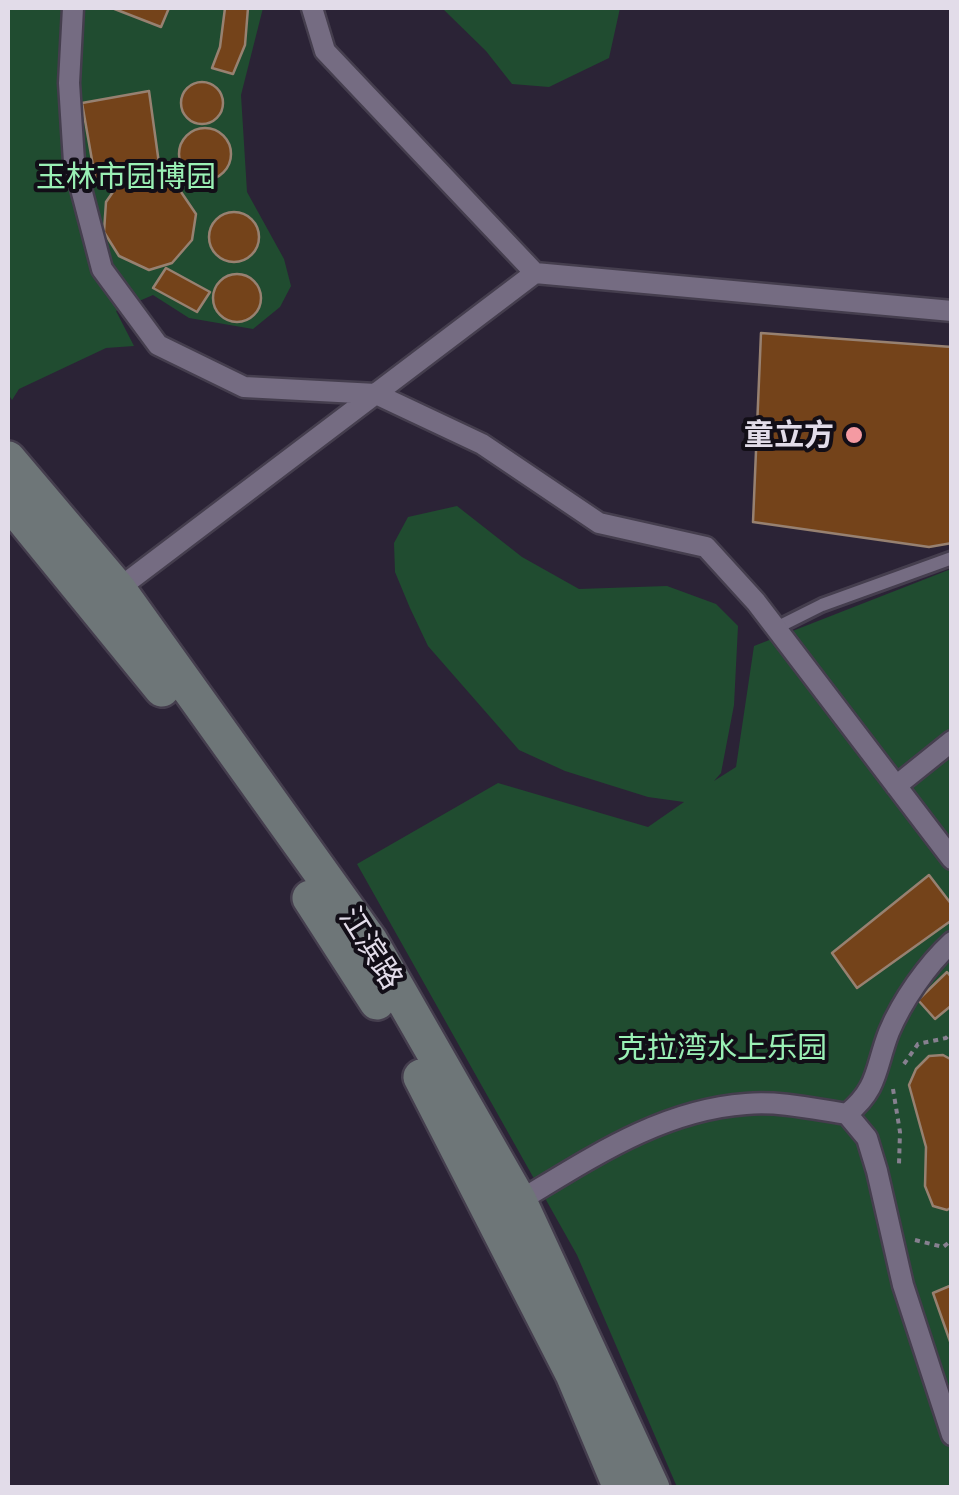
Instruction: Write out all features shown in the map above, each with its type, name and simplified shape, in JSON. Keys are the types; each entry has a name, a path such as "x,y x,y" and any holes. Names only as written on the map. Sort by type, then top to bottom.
{"main road":[{"name":"江滨路","path":"8,459 118,589 370,942 519,1202 652,1488"},
{"name":"江滨路","path":"8,500 153,676 358,967 447,1124 573,1374 621,1488"}],"street":[{"path":"73,8 68,84 74,162 102,269 158,346 244,388 376,394 482,444 599,523 706,547 776,628 952,859"},
{"path":"312,8 324,51 534,273 952,311"},
{"path":"118,589 534,273"},
{"path":"896,786 952,741"},
{"path":"847,1114 868,1096 890,1030 910,995 952,942"},
{"path":"519,1202 667,1119 749,1104 847,1114 866,1138 872,1154 903,1285 952,1435"}],"lane":[{"path":"776,628 822,605 952,558"}],"path":[{"path":"901,1068 918,1044 946,1038 952,1032"},
{"path":"892,1080 900,1132 900,1167"},
{"path":"910,1229 915,1242 943,1247 952,1240"}],"green space":[{"name":"玉林市园博园","path":"8,8 263,8 241,95 247,192 284,259 291,286 280,307 253,329 189,318 153,295 116,311 134,346 106,348 19,389 12,400 8,394"},
{"path":"442,8 620,8 609,58 549,87 512,84 486,51"},
{"name":"克拉湾水上乐园","path":"457,506 522,557 579,589 667,586 716,604 738,626 734,705 721,773 714,781 736,767 754,646 951,569 951,1487 677,1487 577,1255 357,864 498,783 648,827 684,802 648,797 565,771 519,750 428,646 395,572 394,543 408,517"}],"building":[{"path":"112,8 169,8 161,27"},
{"path":"225,8 248,8 245,45 233,74 212,68 220,47"},
{"path":"202,82 217,88 223,103 217,118 202,124 187,118 181,103 187,88"},
{"path":"149,91 160,171 96,183 82,103"},
{"path":"205,128 223,136 231,154 223,172 205,180 187,172 179,154 187,136"},
{"path":"145,178 177,186 196,214 192,240 172,263 149,270 119,256 104,232 106,202 115,189"},
{"path":"234,212 251,220 259,237 251,254 234,262 217,254 209,237 217,220"},
{"path":"166,268 210,292 197,312 153,288"},
{"path":"237,274 254,281 261,298 254,315 237,322 220,315 213,298 220,281"},
{"name":"童立方","path":"761,333 952,347 952,543 929,547 753,522"},
{"path":"929,875 952,905 952,920 857,988 832,953"},
{"path":"947,972 952,978 952,1005 935,1019 918,1000"},
{"path":"943,1055 952,1060 952,1207 947,1210 933,1206 925,1186 926,1147 909,1085 916,1069 929,1056"},
{"path":"952,1285 952,1347 933,1293"}],"place":[{"name":"童立方","path":"854,435"}]}
